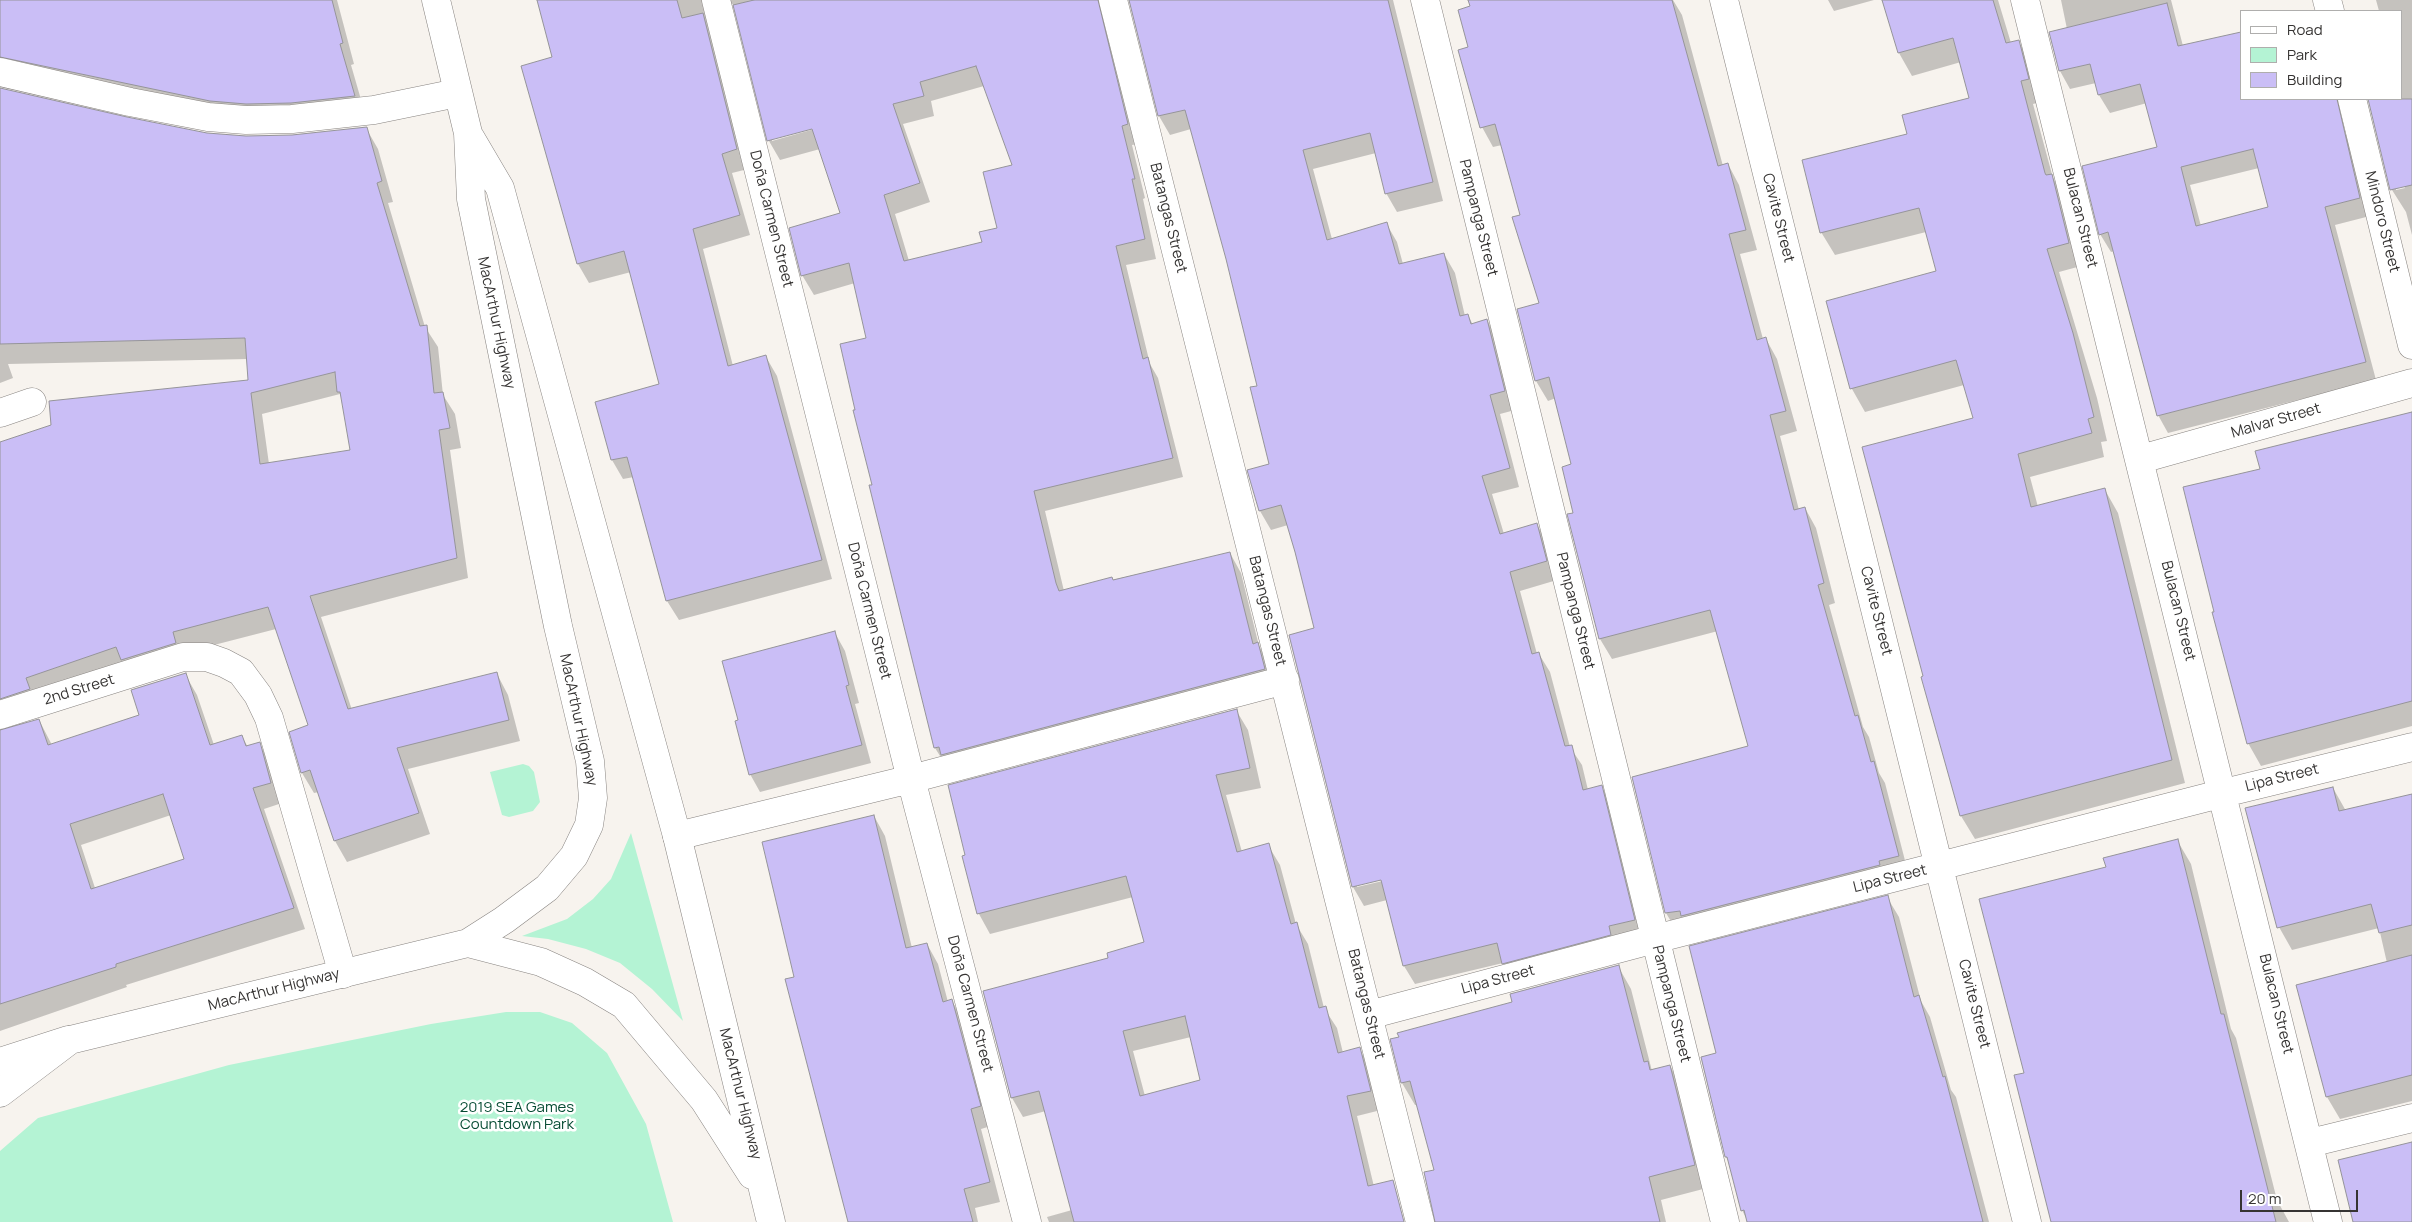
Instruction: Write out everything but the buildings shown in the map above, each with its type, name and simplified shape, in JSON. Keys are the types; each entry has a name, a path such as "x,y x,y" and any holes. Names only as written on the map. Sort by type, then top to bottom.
{"main road":[{"name":"MacArthur Highway","path":"0,1093 70,1040 468,942 504,920 547,888 574,856 589,825 594,798 590,761 558,626 470,199 468,133 436,0"},
{"name":"Doña Carmen Street","path":"716,0 912,779 1027,1222"},
{"name":"Batangas Street","path":"1113,0 1420,1222"},
{"name":"Pampanga Street","path":"1425,0 1725,1222"},
{"name":"Cavite Street","path":"1724,0 2027,1222"},
{"name":"Bulacan Street","path":"2025,0 2224,792 2328,1222"},
{"path":"0,72 130,102 208,117 246,120 292,119 374,110 457,93"},
{"name":"Mindoro Street","path":"2352,100 2412,345"},
{"name":"MacArthur Highway","path":"468,133 500,188 677,836 771,1222"},
{"name":"Malvar Street","path":"2141,458 2412,383"},
{"path":"0,413 32,402"},
{"name":"2nd Street","path":"0,715 183,658 207,658 224,663 241,672 258,695 269,718 343,974"},
{"path":"677,836 912,779 1285,680"},
{"name":"Lipa Street","path":"1369,1015 2224,792 2412,747"},
{"path":"468,942 541,962 585,982 624,1005 704,1100 764,1193"},
{"path":"0,1062 70,1040"},
{"path":"2310,1143 2412,1118"}],"green space":[{"path":"523,764 529,766 534,772 540,802 533,811 509,817 502,815 490,772"},
{"path":"631,833 683,1021 652,989 620,963 586,949 548,939 522,936 567,919 593,899 611,879"},
{"name":"2019 SEA Games Countdown Park","path":"506,1012 540,1012 572,1023 607,1053 646,1124 673,1222 0,1222 0,1151 38,1118 229,1065 431,1024"}]}
